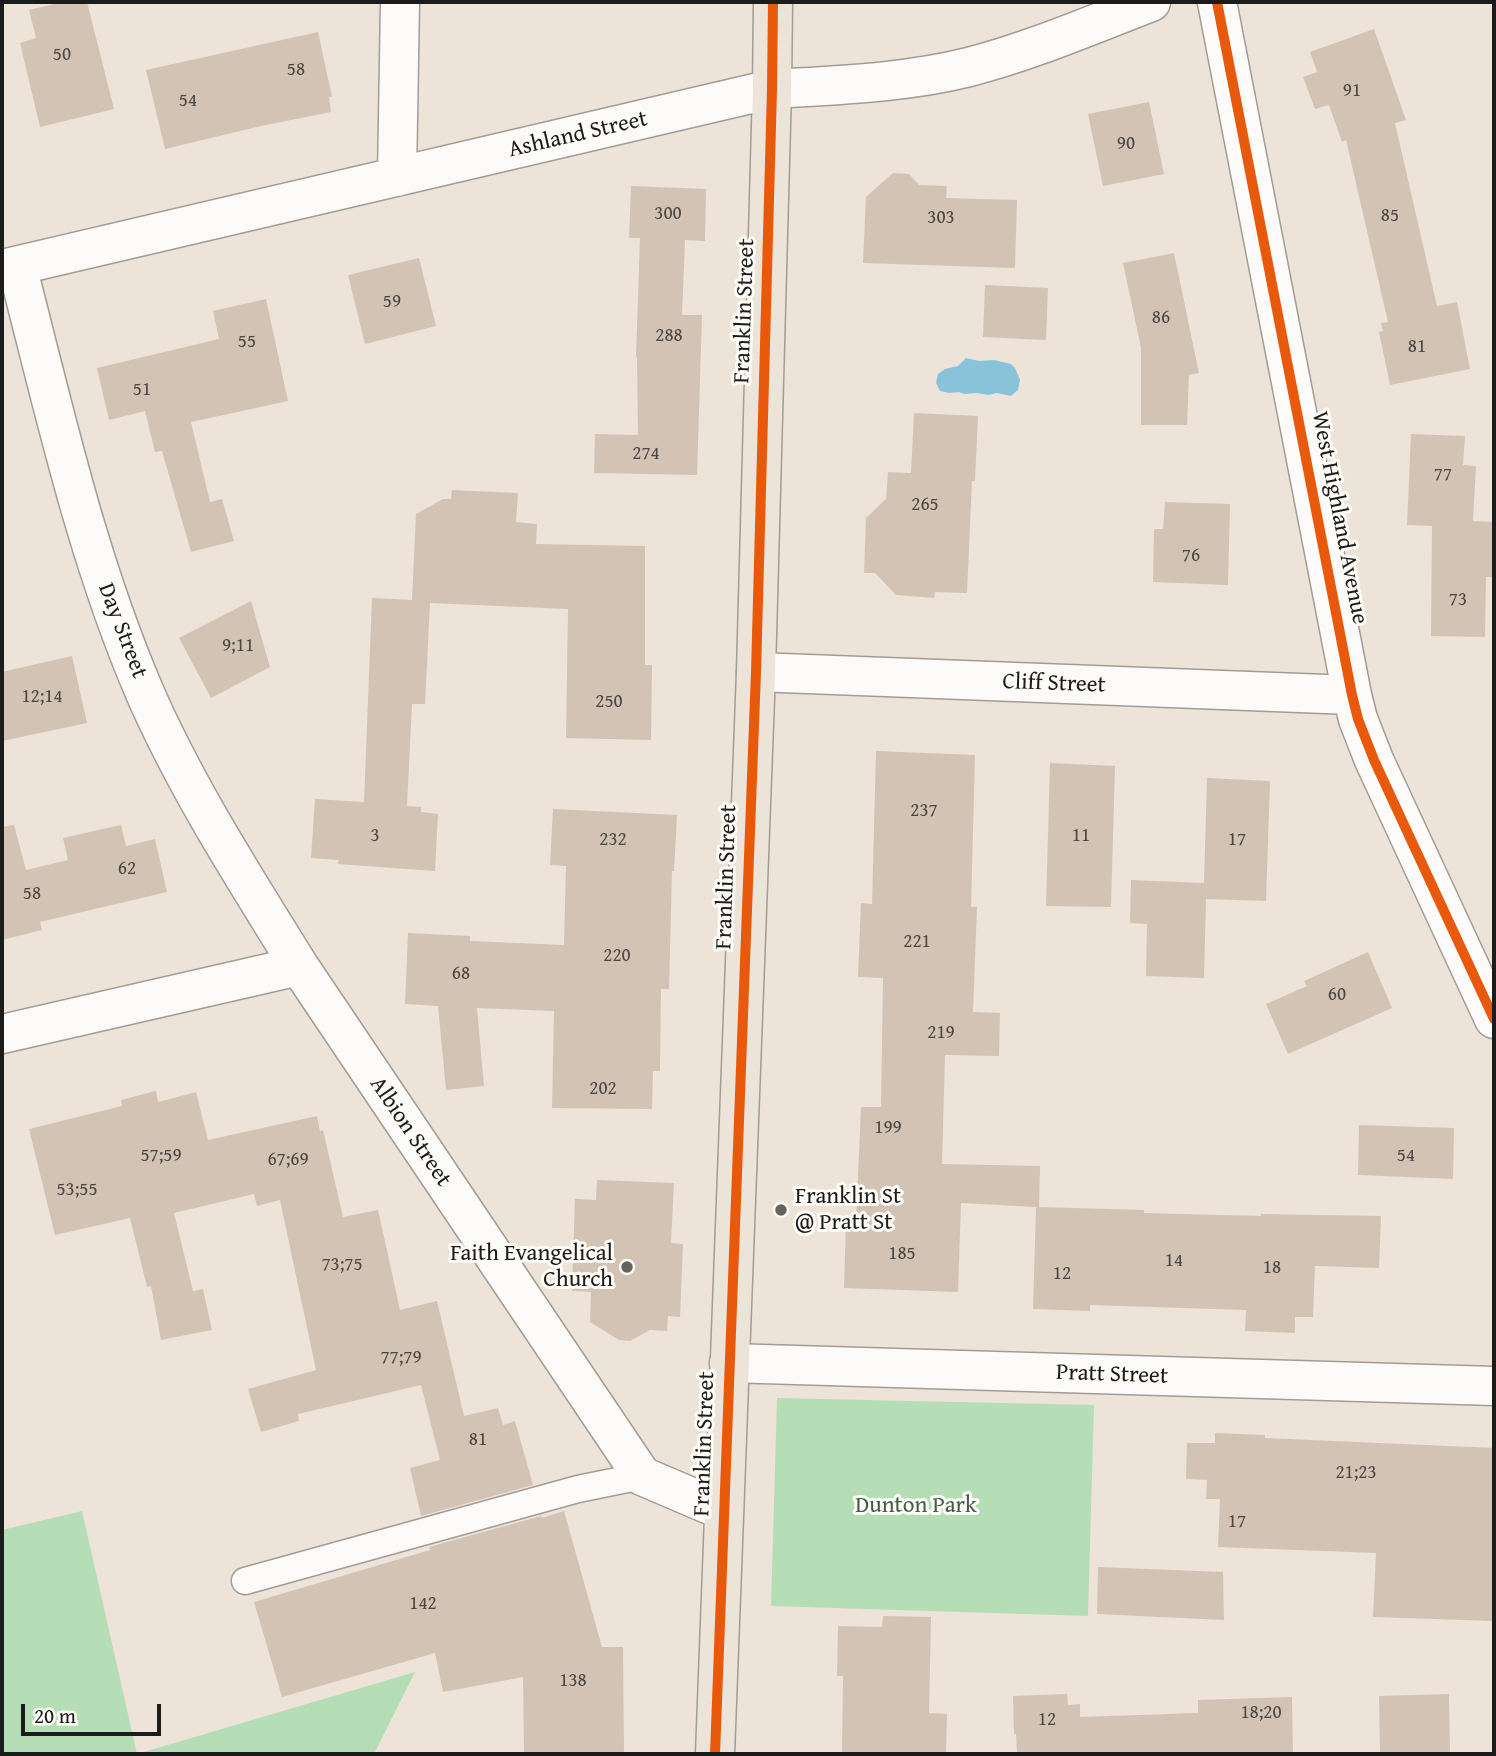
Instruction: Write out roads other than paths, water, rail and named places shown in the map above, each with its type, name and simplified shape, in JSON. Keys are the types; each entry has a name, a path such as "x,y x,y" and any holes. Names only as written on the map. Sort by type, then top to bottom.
{"main road":[{"name":"Franklin Street","path":"715,1754 756,672 773,2"}],"street":[{"path":"397,177 400,2"},
{"name":"Ashland Street","path":"9,267 772,89 895,80 967,67 997,59 1151,2"},
{"name":"West Highland Avenue","path":"1217,2 1358,719 1374,760 1494,1019"},
{"name":"Day Street","path":"9,267 100,574 133,663 194,792 299,966"},
{"name":"Cliff Street","path":"756,672 1352,695"},
{"path":"2,1034 299,966"},
{"name":"Albion Street","path":"299,966 642,1476"},
{"name":"Pratt Street","path":"729,1363 1494,1386"},
{"path":"642,1476 724,1511"}],"lane":[{"path":"245,1581 578,1489 642,1476"}],"water":[{"path":"966,358 1011,364 1020,380 1018,390 1011,396 940,391 936,383 938,374 958,366"}],"place":[{"name":"Franklin St @ Pratt St","path":"781,1210"},
{"name":"Faith Evangelical Church","path":"627,1267"}],"park label":[{"name":"Dunton Park","path":"916,1506"}]}
